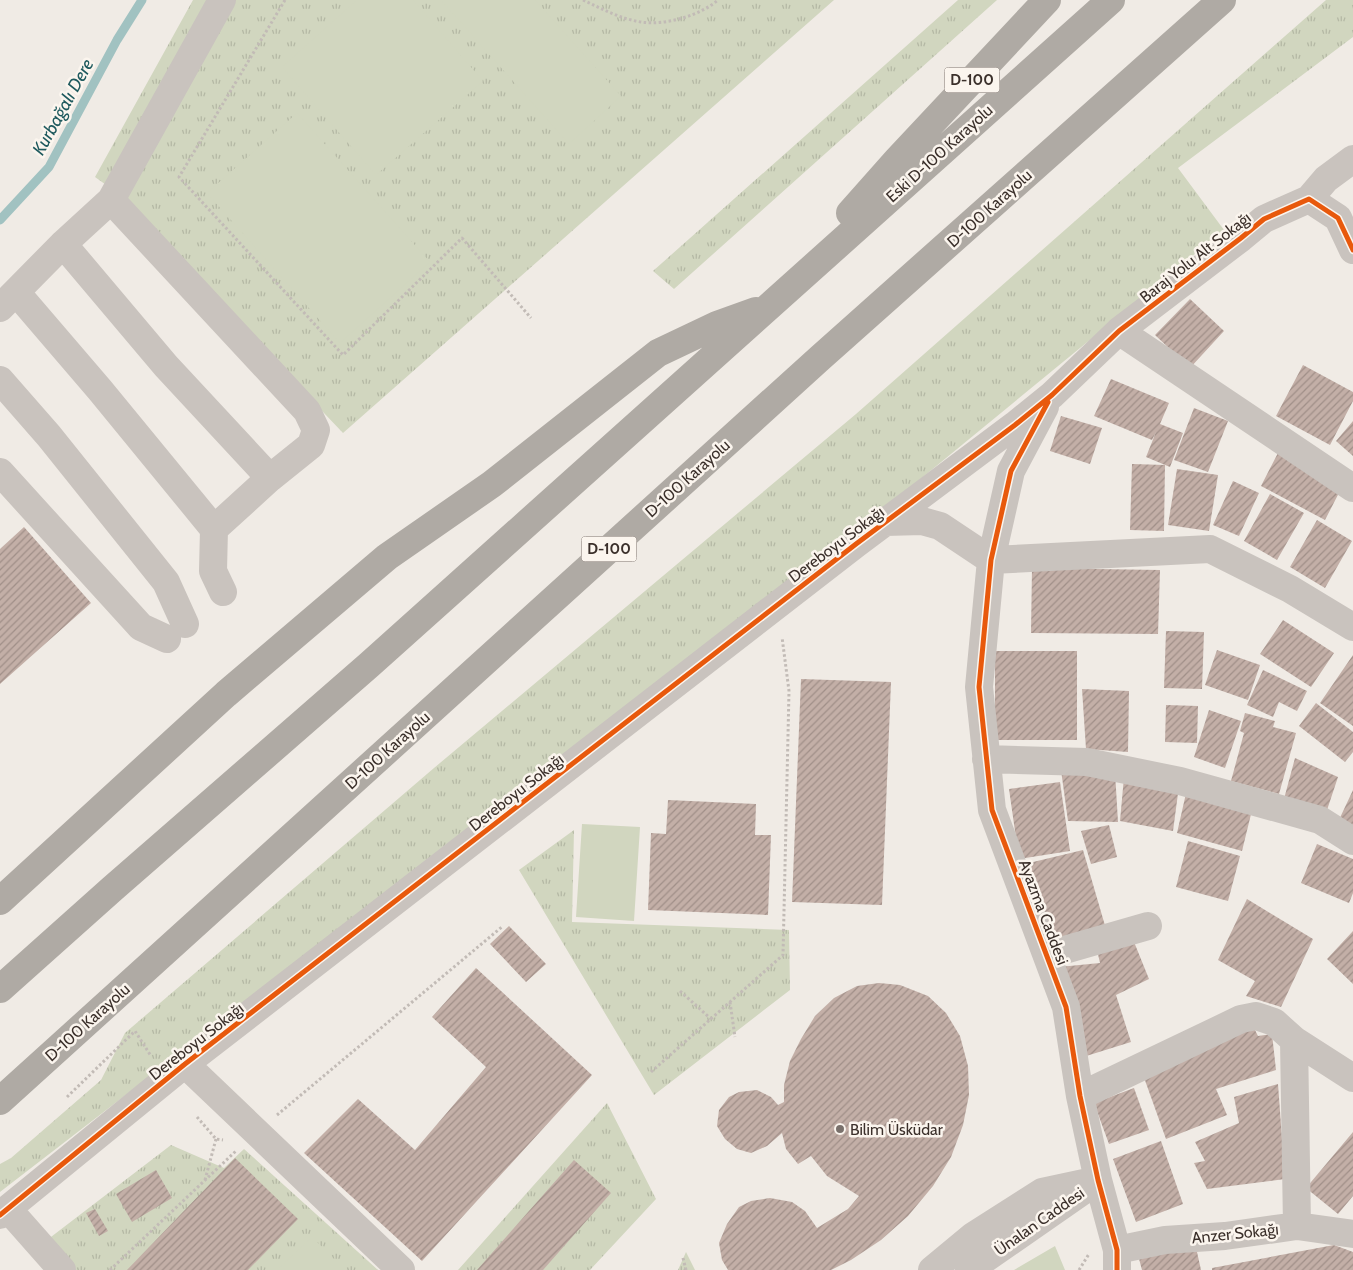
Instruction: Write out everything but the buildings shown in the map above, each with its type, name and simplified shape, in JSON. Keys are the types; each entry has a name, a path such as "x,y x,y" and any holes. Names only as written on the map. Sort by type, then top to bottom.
{"highway":[{"name":"D-100","path":"897,160 1047,0"},
{"path":"0,989 369,665 768,307 897,160 1066,0"},
{"name":"Eski D-100 Karayolu","path":"768,307 1111,0"},
{"name":"D-100 Karayolu","path":"0,1101 820,358 1222,0"},
{"path":"0,901 226,694 387,557 492,484 658,352 717,325 768,307"}],"street":[{"path":"222,0 111,200 63,244 8,300 100,390 214,529 213,571 223,592"},
{"path":"1353,159 1326,179 1309,198 1338,218 1353,250"},
{"name":"Baraj Yolu Alt Sokağı","path":"1052,395 1119,331 1241,238 1264,218 1309,198"},
{"path":"111,200 307,411 316,430 311,445 270,478 214,529"},
{"path":"63,244 166,366 270,478"},
{"path":"1119,331 1353,488"},
{"path":"0,380 50,436 166,582 176,631 141,627 0,472"},
{"name":"Dereboyu Sokağı","path":"4,1212 185,1064 778,604 1052,395"},
{"name":"Ayazma Caddesi","path":"1052,395 1012,471 991,560 979,687 992,810 1066,1007 1080,1096 1098,1180 1120,1261"},
{"path":"885,522 922,521 940,526 991,560 1210,549 1290,589 1353,627"},
{"path":"986,759 1087,762 1180,781 1320,820 1353,841"},
{"path":"1047,955 1148,926"},
{"path":"1080,1096 1241,1019 1256,1016 1274,1022 1294,1040 1353,1078"},
{"path":"1294,1040 1297,1226"},
{"path":"185,1064 401,1270"},
{"name":"Ünalan Caddesi","path":"932,1270 973,1236 1042,1192 1098,1180"},
{"name":"Ünalan Caddesi","path":"969,1270 1098,1180"},
{"path":"4,1212 62,1270"},
{"name":"Anzer Sokağı","path":"1120,1261 1165,1240 1224,1236 1297,1226 1353,1234"}],"path":[{"path":"285,0 179,177 343,355 462,238 531,318"},
{"path":"583,0 619,16 643,22 687,17 712,6 718,0"},
{"path":"651,1072 783,955 788,691 778,604"},
{"path":"110,1270 256,1132 503,926"},
{"path":"680,992 711,1019"},
{"path":"730,1002 735,1037"},
{"path":"204,1181 216,1139"},
{"path":"684,1258 686,1270"}],"green space":[{"path":"193,0 834,0 343,433 109,187 95,177"},
{"path":"357,0 413,0 483,81 376,175 282,67"},
{"path":"441,0 535,0 621,96 569,144"},
{"path":"958,0 997,0 674,289 653,271"},
{"path":"1326,0 1353,0 1353,37 1178,168 1224,230 868,522 0,1192 0,1164 11,1158 101,1080 125,1033 434,768 856,414"},
{"path":"297,113 430,262 340,343 207,193"},
{"path":"582,824 640,827 634,921 576,917"},
{"path":"574,830 572,922 789,930 790,990 654,1095 519,870"},
{"path":"607,1103 656,1199 590,1270 458,1270"},
{"path":"171,1145 224,1168 244,1149 378,1270 74,1270 47,1240"},
{"path":"312,1237 345,1270 277,1270"},
{"path":"1055,1246 1065,1270 1014,1270"},
{"path":"686,1252 695,1270 678,1270"}],"waterway":[{"name":"Kurbağalı Dere","path":"0,220 49,167 117,40 142,0"}],"cycle path":[{"path":"0,1215 185,1064 856,544 1015,425 1052,395 1119,331 1264,219 1309,199 1338,218 1353,250"},
{"path":"1048,402 1011,471 991,560 979,687 992,810 1066,1007 1080,1096 1098,1180 1117,1250 1117,1270"}],"place":[{"name":"Bilim Üsküdar","path":"840,1129"}]}
